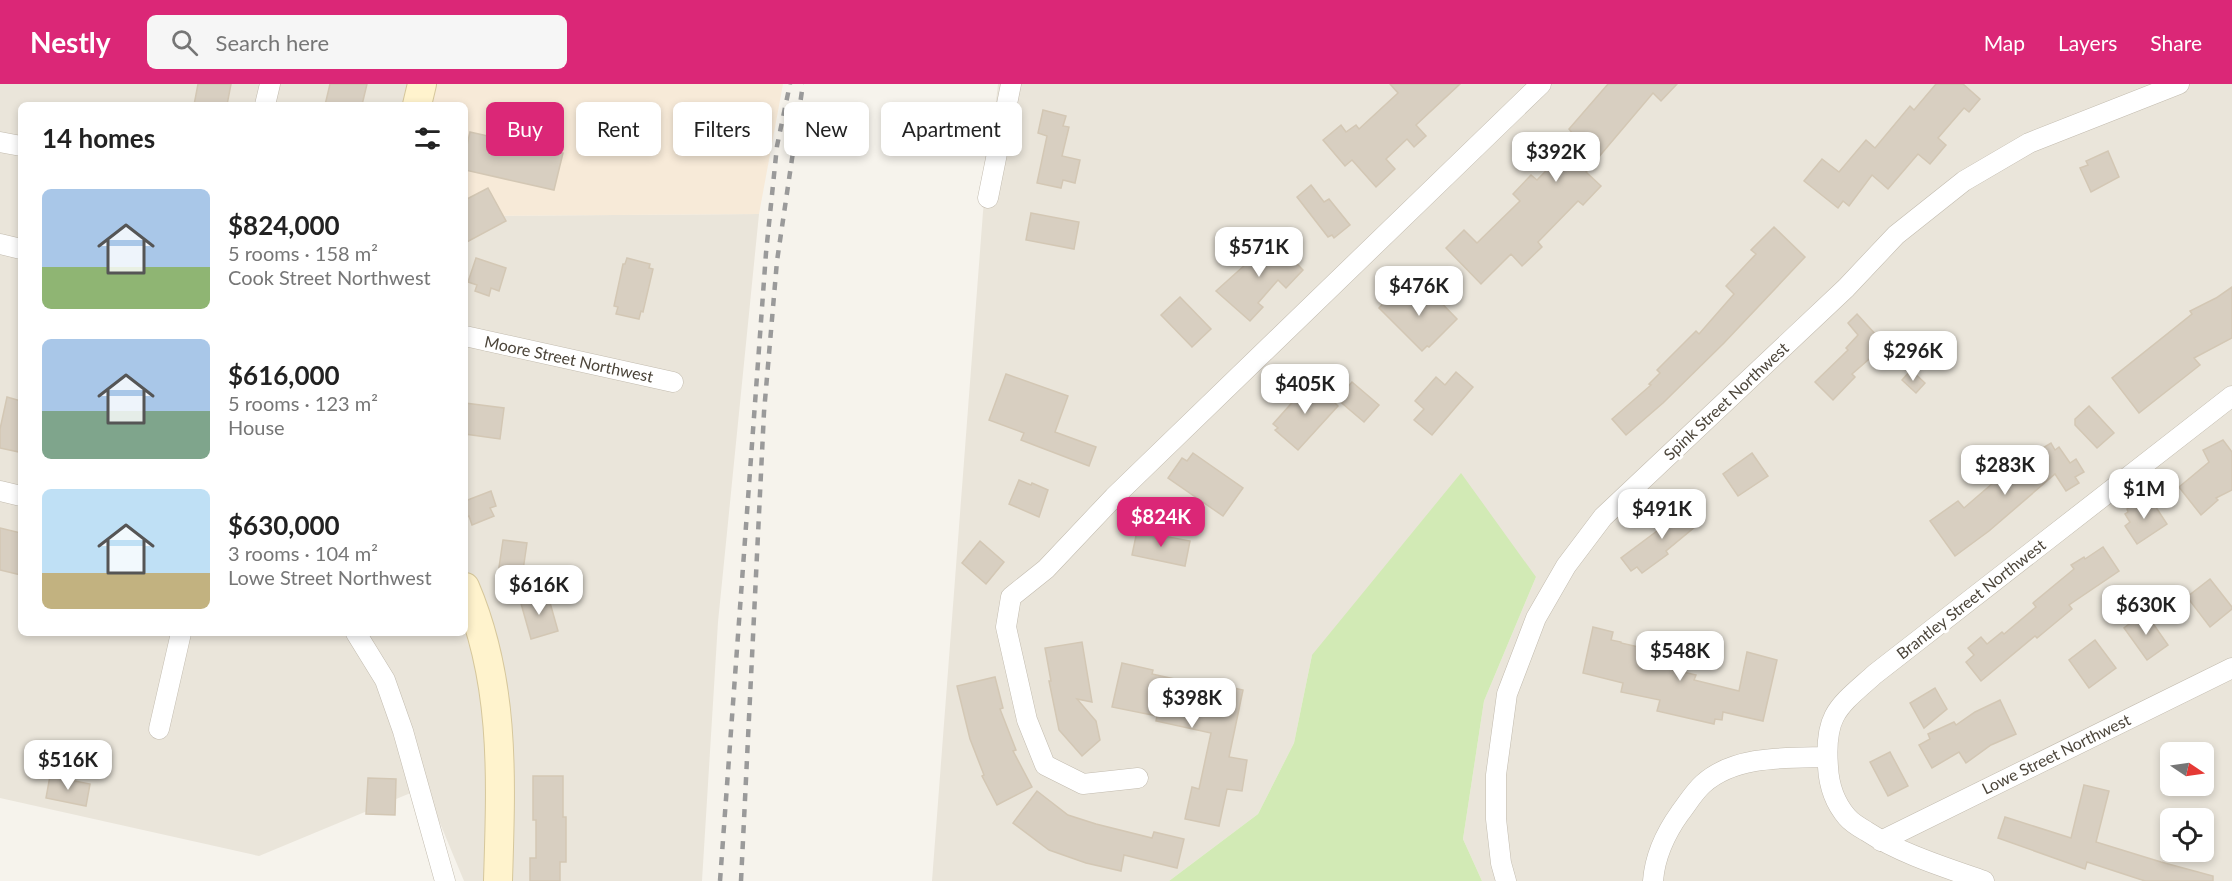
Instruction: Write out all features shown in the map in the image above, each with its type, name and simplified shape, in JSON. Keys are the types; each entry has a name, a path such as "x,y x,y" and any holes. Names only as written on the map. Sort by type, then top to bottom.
{"street":[{"path":"266,102 270,84"},
{"path":"418,102 422,84"},
{"path":"988,198 1011,84"},
{"path":"1138,778 1083,784 1045,765 1027,720 1006,627 1011,597 1046,569 1114,497 1541,84"},
{"name":"Spink Street Northwest","path":"1506,881 1501,863 1496,819 1496,774 1507,694 1536,618 1566,566 1603,518 1846,288 1896,235 1964,181 2029,143 2179,84"},
{"path":"0,141 18,145"},
{"path":"0,244 18,248"},
{"name":"Moore Street Northwest","path":"468,337 673,382"},
{"name":"Brantley Street Northwest","path":"1984,881 1881,841 1848,819 1837,803 1829,782 1826,742 1832,721 1841,705 1875,674 2232,396"},
{"path":"0,491 18,495"},
{"path":"468,596 487,652 496,700 501,770 498,881"},
{"path":"159,729 180,636"},
{"path":"358,636 385,680 445,881"},
{"name":"Lowe Street Northwest","path":"1881,841 2232,668"},
{"path":"1653,881 1654,861 1664,838 1702,784 1729,768 1770,759 1827,758"}],"shaded area":[{"path":"0,84 429,84 425,102 18,102 18,636 468,636 468,216 759,214 718,622 702,881 464,881 425,787 259,856 0,798"},
{"path":"429,84 783,84 772,144 772,102 673,102 673,156 770,156 759,214 468,216 468,102 425,102"},
{"path":"998,84 2232,84 2232,881 1482,881 1463,839 1484,701 1536,577 1312,655 1294,743 1258,814 1169,881 932,881 983,212 990,156 1022,156 1022,102 996,102"}],"green space":[{"path":"1461,473 1536,577 1484,701 1463,839 1482,881 1169,881 1258,814 1294,743 1312,655"}],"building":[{"path":"198,84 231,84 228,102 195,102"},
{"path":"330,84 367,84 363,102 326,102"},
{"path":"1390,84 1460,84 1416,125 1426,136 1414,147 1407,139 1386,159 1395,169 1376,187 1352,160 1345,166 1323,140 1341,125 1346,132 1356,125 1359,129 1398,93"},
{"path":"1608,84 1677,84 1661,101 1653,93 1586,172 1601,186 1583,205 1578,201 1538,242 1542,247 1522,266 1511,254 1481,284 1446,248 1464,230 1477,243 1520,201 1513,194 1531,175 1537,180 1577,139 1569,129"},
{"path":"1936,84 1963,84 1980,99 1969,112 1964,108 1938,138 1946,145 1930,164 1918,154 1888,189 1872,175 1849,206 1843,201 1838,208 1804,181 1822,159 1839,172 1866,140 1875,148 1910,106 1914,110"},
{"path":"1043,110 1066,116 1063,126 1069,127 1062,156 1080,160 1075,183 1063,180 1061,188 1037,183 1047,136 1038,133"},
{"path":"470,132 486,136 486,156 562,156 554,190 468,171"},
{"path":"2108,151 2119,177 2091,192 2080,168 2088,165 2086,161"},
{"path":"1311,185 1324,202 1329,199 1350,225 1334,238 1332,235 1328,237 1297,197"},
{"path":"488,188 506,221 468,241 468,198"},
{"path":"1031,213 1079,222 1074,249 1026,240"},
{"path":"1774,227 1805,257 1724,343 1663,403 1626,435 1612,419 1651,385 1649,384 1660,373 1657,370 1696,331 1699,334 1734,294 1726,286 1756,254 1751,250"},
{"path":"1271,237 1303,270 1286,288 1278,280 1258,303 1263,307 1250,321 1216,291 1256,255 1252,250 1264,238 1267,241"},
{"path":"476,258 506,268 499,291 491,288 489,296 475,291 477,285 468,282"},
{"path":"627,258 650,264 649,268 653,269 643,312 641,311 639,319 616,314 618,307 614,306 623,264"},
{"path":"1423,284 1457,319 1422,351 1379,308 1393,293 1403,303"},
{"path":"2232,287 2232,338 2194,358 2200,365 2139,413 2112,378 2192,314 2190,311"},
{"path":"1180,297 1211,329 1192,347 1161,315"},
{"path":"1857,314 1887,347 1852,374 1855,377 1833,400 1815,382 1848,350 1846,348 1858,335 1848,323"},
{"path":"1911,370 1925,383 1916,393 1902,380"},
{"path":"1456,372 1473,387 1432,435 1414,420 1424,409 1415,401 1436,377 1445,385"},
{"path":"1006,374 1068,396 1055,432 1096,447 1089,466 1021,440 1024,433 989,420"},
{"path":"1307,381 1312,385 1315,383 1338,406 1298,450 1275,430 1278,428 1273,424 1297,397 1294,394"},
{"path":"1352,382 1379,405 1364,422 1337,399"},
{"path":"7,397 18,400 18,452 0,448 0,429"},
{"path":"468,403 504,408 500,439 468,434"},
{"path":"2089,406 2114,433 2097,448 2075,425 2075,419"},
{"path":"2223,440 2232,452 2232,490 2216,498 2218,500 2201,515 2179,487 2209,462 2203,450"},
{"path":"2051,443 2055,450 2059,447 2070,463 2076,459 2084,472 2075,477 2079,483 2066,491 2055,474 1989,531 1955,556 1930,521 1958,501 1964,508 2008,470 2004,465 2024,447 2031,455"},
{"path":"1193,453 1243,488 1223,516 1168,478 1182,458 1187,461"},
{"path":"1752,453 1768,476 1738,496 1723,474"},
{"path":"1019,480 1048,490 1039,517 1009,504"},
{"path":"491,491 496,506 490,508 494,516 472,525 468,516 468,500"},
{"path":"2148,495 2167,524 2137,544 2125,526 2130,522 2125,514 2128,512 2127,509"},
{"path":"1686,504 1701,522 1666,551 1668,554 1642,573 1637,567 1631,571 1621,558 1661,528 1659,526"},
{"path":"0,528 18,532 18,574 0,570"},
{"path":"1137,531 1190,541 1185,566 1132,555"},
{"path":"503,540 527,543 522,577 498,574"},
{"path":"980,541 1004,562 986,584 962,563"},
{"path":"2103,547 2119,571 2069,605 2072,609 1981,681 1966,662 1974,655 1968,648 1981,637 1987,644 2002,632 2004,634 2036,607 2033,603 2074,569 2071,565"},
{"path":"2210,579 2232,609 2210,627 2187,597"},
{"path":"547,592 558,631 531,639 520,600"},
{"path":"2145,612 2168,645 2147,660 2124,628"},
{"path":"1593,627 1613,632 1611,640 1652,650 1651,658 1660,660 1658,666 1696,675 1694,680 1739,691 1747,652 1777,660 1763,721 1723,712 1722,720 1715,719 1714,724 1657,711 1660,700 1621,692 1623,683 1583,673"},
{"path":"2095,640 2116,668 2089,688 2069,660"},
{"path":"1082,642 1092,702 1077,699 1096,721 1100,740 1082,756 1059,730 1045,648"},
{"path":"1122,663 1153,670 1152,674 1211,687 1212,683 1243,690 1229,757 1247,760 1242,791 1227,789 1219,826 1185,819 1192,787 1199,789 1211,733 1156,721 1157,716 1112,707"},
{"path":"995,677 1003,708 1000,709 1016,750 1013,751 1032,787 997,805 982,776 984,775 970,739 957,686"},
{"path":"1935,688 1947,709 1924,728 1910,703"},
{"path":"2000,700 2016,734 1991,745 1966,763 1959,752 1932,768 1919,745 1930,739 1928,734 1954,722 1956,725 1975,712"},
{"path":"1890,752 1908,786 1888,796 1870,762"},
{"path":"50,776 90,784 86,806 46,798"},
{"path":"533,776 563,776 566,862 560,862 560,881 530,881 530,858 536,858"},
{"path":"368,778 396,779 395,815 366,814"},
{"path":"2084,785 2109,791 2096,842 2213,876 2213,881 2145,881 2087,862 2085,869 1998,838 2005,817 2071,838"},
{"path":"1037,791 1068,815 1152,838 1154,832 1184,839 1177,868 1124,855 1121,871 1086,863 1049,850 1013,823"}],"railway":[{"path":"720,881 766,253 777,146 790,84"},
{"path":"741,881 764,412 777,261 803,84"}]}
